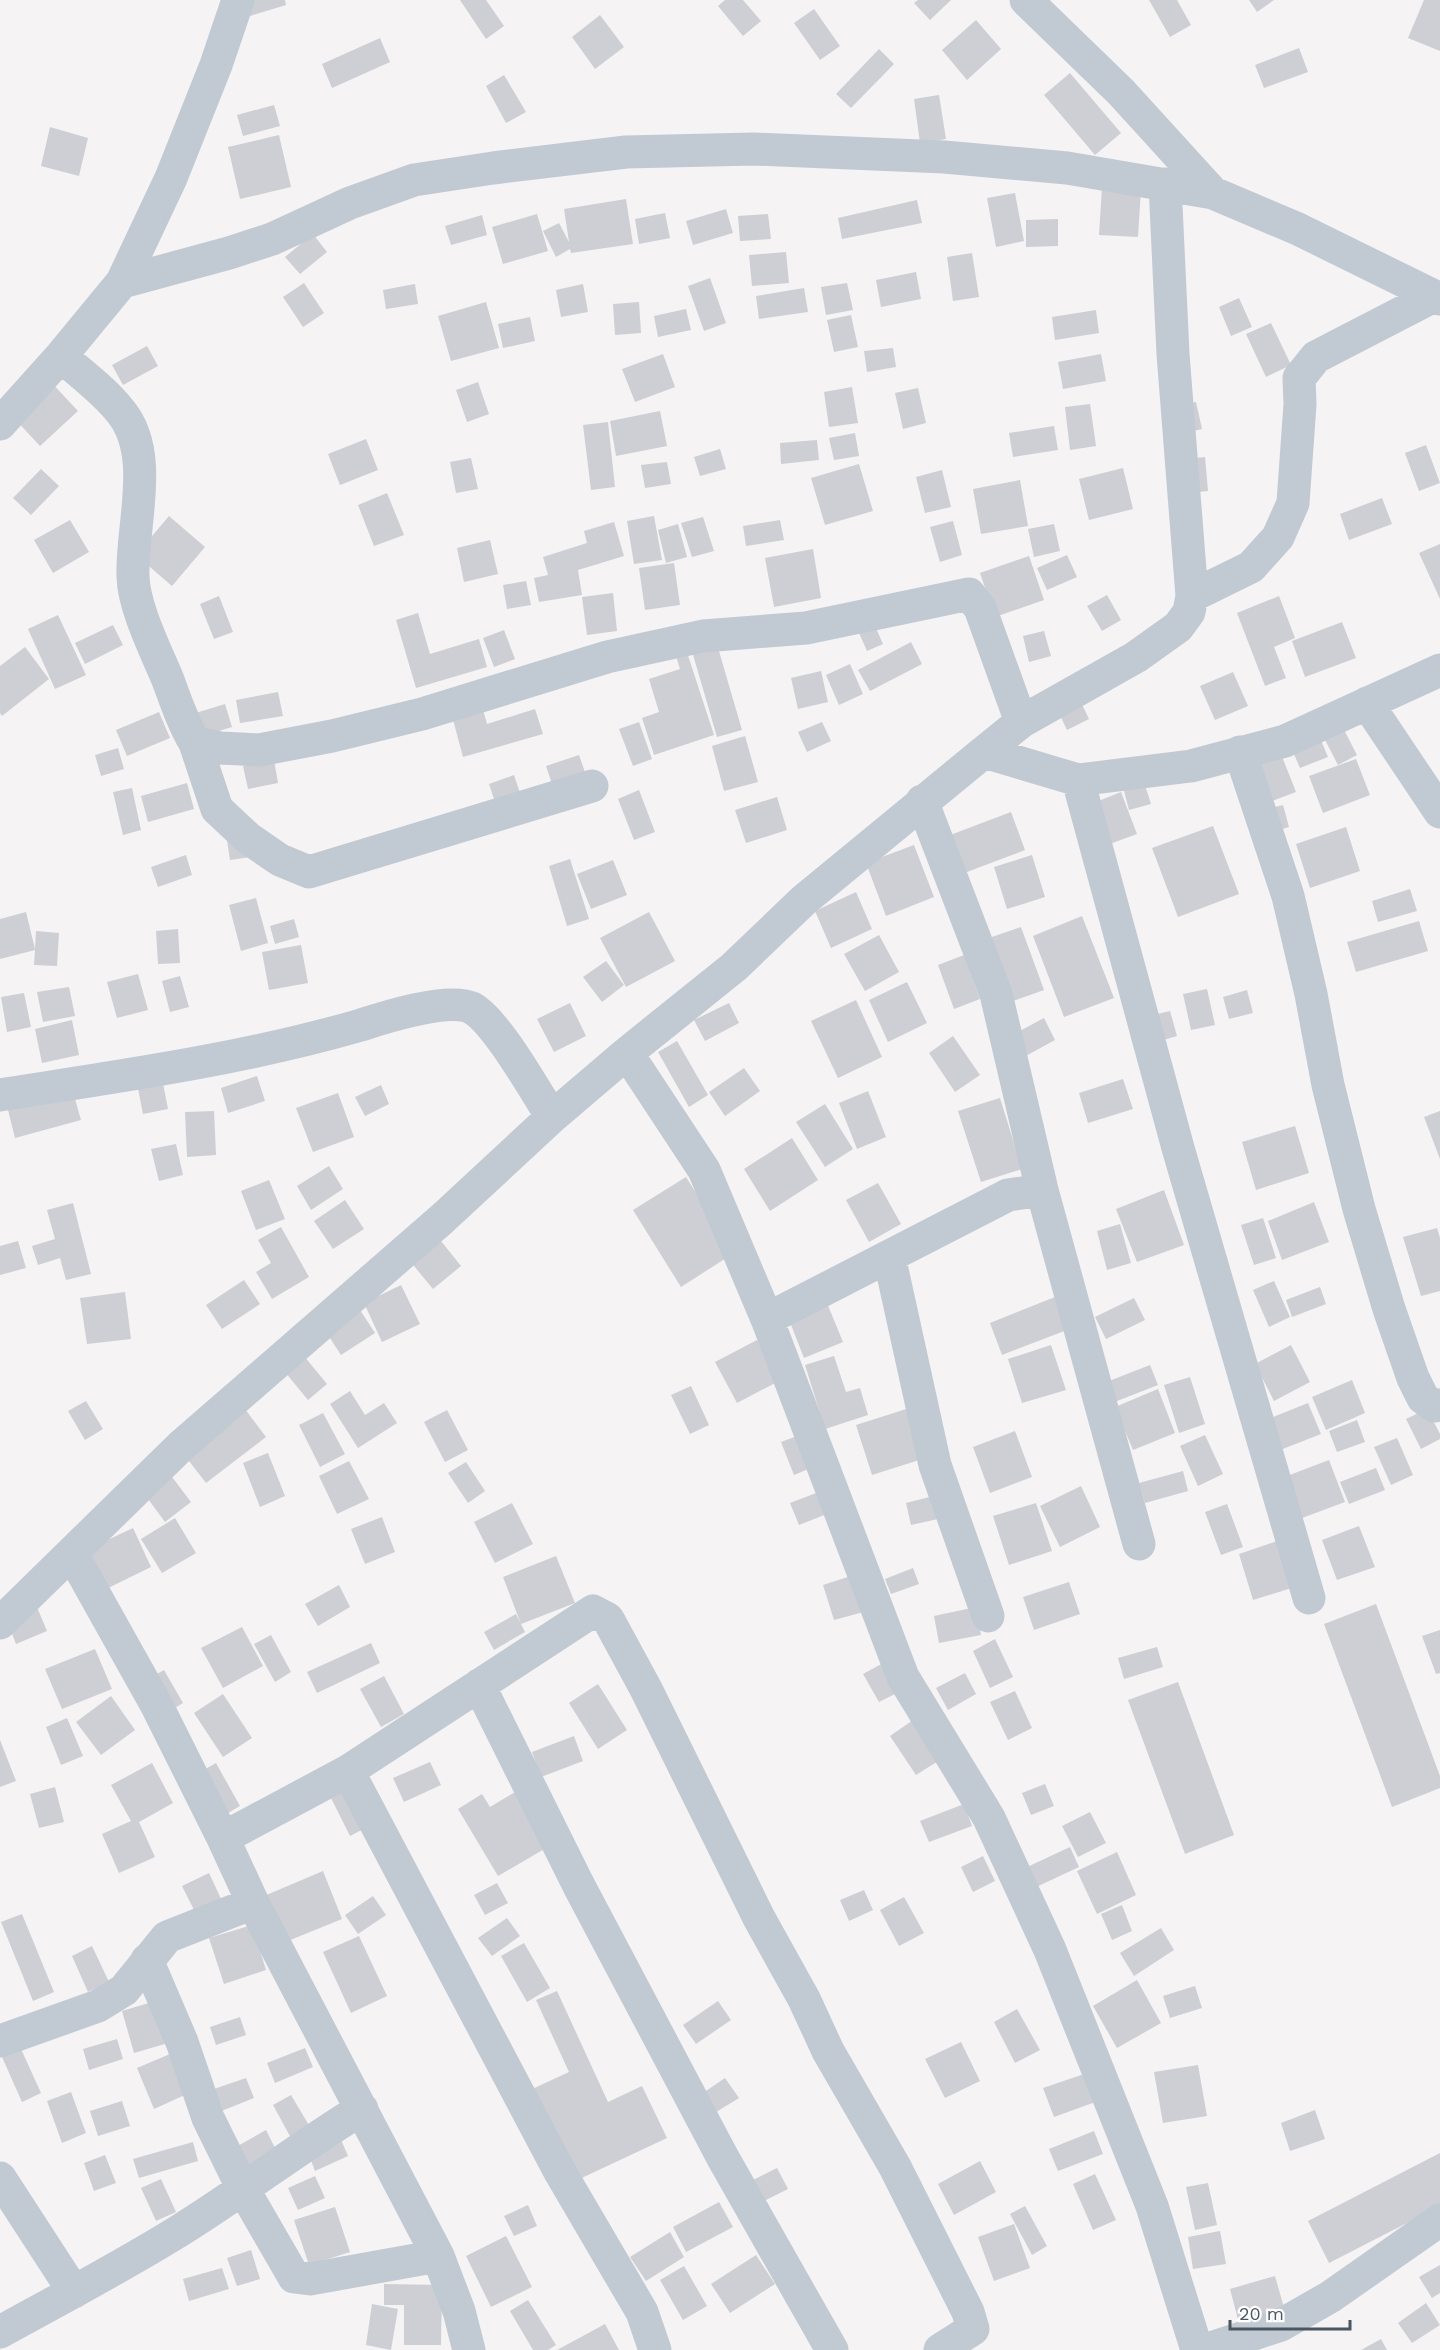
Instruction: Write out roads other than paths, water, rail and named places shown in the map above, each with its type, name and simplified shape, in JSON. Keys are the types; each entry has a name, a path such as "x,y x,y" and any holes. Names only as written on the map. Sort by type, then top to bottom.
{"street":[{"path":"0,424 61,356 122,282 171,178 216,65 238,0"},
{"path":"1026,0 1121,92 1213,193"},
{"path":"122,282 272,239 350,202 414,180 626,152 754,149 944,157 1067,168 1213,193 1298,229 1437,297"},
{"path":"0,1623 181,1446 442,1219 552,1117 734,967 804,900 1021,722 1136,657 1178,627 1189,612 1192,596 1173,354 1165,184"},
{"path":"1192,596 1251,567 1278,537 1293,503 1300,404 1299,378 1316,357 1437,297"},
{"path":"61,356 123,413 133,435 141,468 134,539 133,579 144,622 185,726 195,743 218,809 248,838 280,860 309,872 592,786"},
{"path":"195,743 220,748 259,750 332,736 422,714 607,657 703,636 806,628 969,594 980,608 1021,722"},
{"path":"984,752 1078,780 1191,766 1285,741 1440,670"},
{"path":"1367,703 1440,812"},
{"path":"1240,752 1288,896 1311,994 1328,1085 1359,1209 1389,1309 1422,1398 1434,1406 1440,1405"},
{"path":"1078,780 1178,1148 1309,1598"},
{"path":"922,801 996,994 1042,1190 1139,1544"},
{"path":"0,1095 159,1070 324,1035 407,1011 450,1005 470,1007 487,1020 552,1117"},
{"path":"627,1053 704,1170 767,1319 903,1677 989,1818 1050,1950 1152,2206 1197,2350"},
{"path":"767,1319 1008,1195 1042,1190"},
{"path":"889,1256 935,1465 988,1616"},
{"path":"72,1554 157,1706 253,1903 438,2256 459,2311 469,2350"},
{"path":"223,1838 348,1771 593,1611 608,1620 646,1689 759,1918 804,1999 828,2051 895,2167 968,2312 973,2329 940,2350"},
{"path":"479,1685 579,1886 723,2158 832,2350"},
{"path":"348,1771 555,2162 642,2312 655,2350"},
{"path":"0,2041 98,2006 124,1990 167,1937 253,1903"},
{"path":"147,1960 182,2042 208,2118 242,2187 294,2277 310,2279 438,2256"},
{"path":"0,2332 180,2230 319,2135 362,2109"},
{"path":"0,2178 74,2292"},
{"path":"1205,2350 1281,2325 1330,2297 1440,2220"}]}
